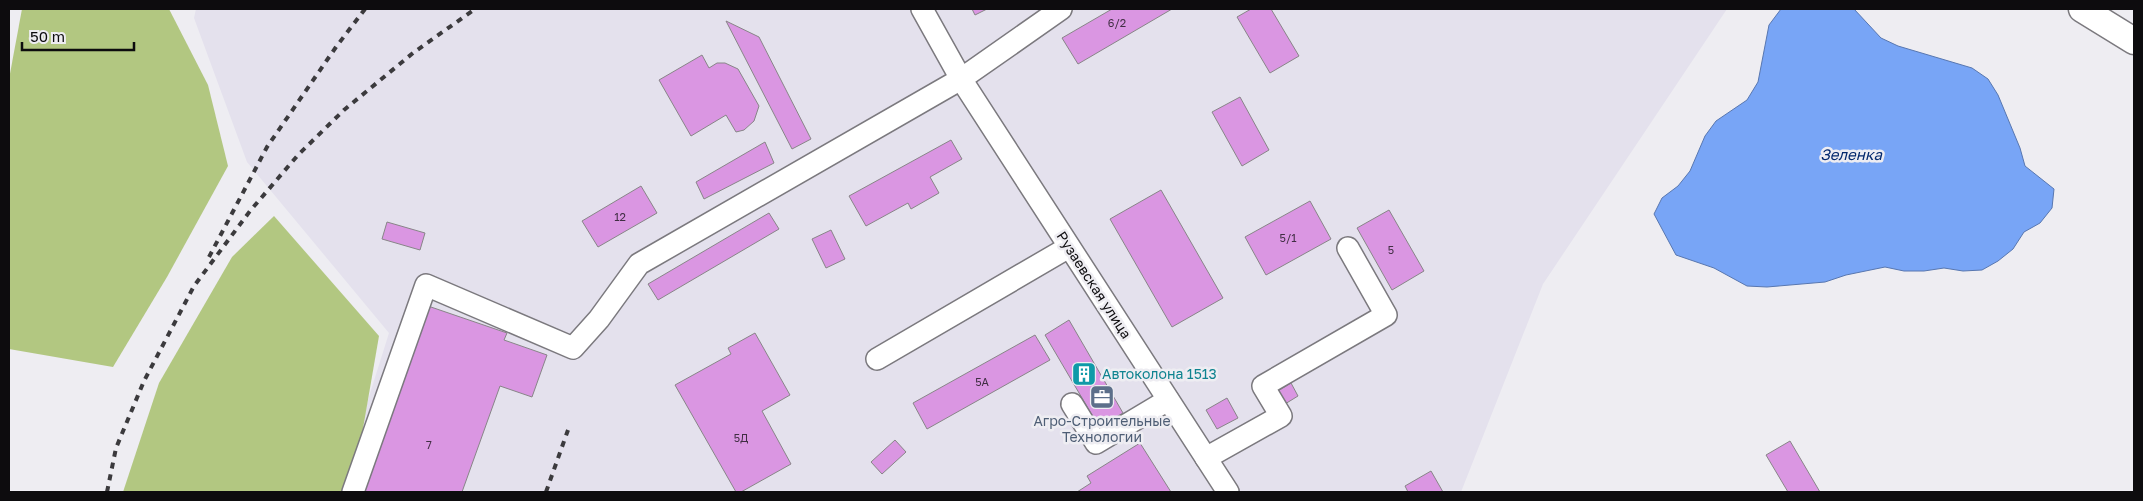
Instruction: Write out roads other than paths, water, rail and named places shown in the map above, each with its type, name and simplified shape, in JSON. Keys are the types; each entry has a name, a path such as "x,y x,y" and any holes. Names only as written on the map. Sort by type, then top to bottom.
{"main road":[{"path":"2082,9 2134,42"}],"street":[{"name":"Рузаевская улица","path":"922,9 961,79 1228,492"},
{"path":"353,492 371,436 426,285 573,348 599,319 639,264 961,79 1066,14"},
{"path":"877,359 1070,247"},
{"path":"1206,458 1281,416 1263,386 1386,315 1348,248"},
{"path":"1072,404 1096,443 1168,400"}],"water":[{"name":"Зеленка","path":"1781,9 1854,9 1881,38 1898,46 1972,68 1988,79 1998,95 2020,148 2025,166 2054,189 2052,208 2040,223 2024,232 2013,249 1998,261 1982,270 1963,271 1944,268 1904,271 1885,267 1846,275 1825,282 1767,287 1747,286 1714,268 1676,255 1654,214 1662,198 1678,186 1690,171 1705,136 1716,121 1747,100 1758,82 1769,25"}],"railway":[{"path":"209,257 267,147 336,47 365,9"},
{"path":"107,492 116,448 144,381 194,286 250,211 298,155 344,110 413,53 475,9"},
{"path":"546,492 568,430"}],"place":[{"name":"Автоколона 1513","path":"1084,374"},
{"name":"Агро-Строительные Технологии","path":"1102,397"}]}
